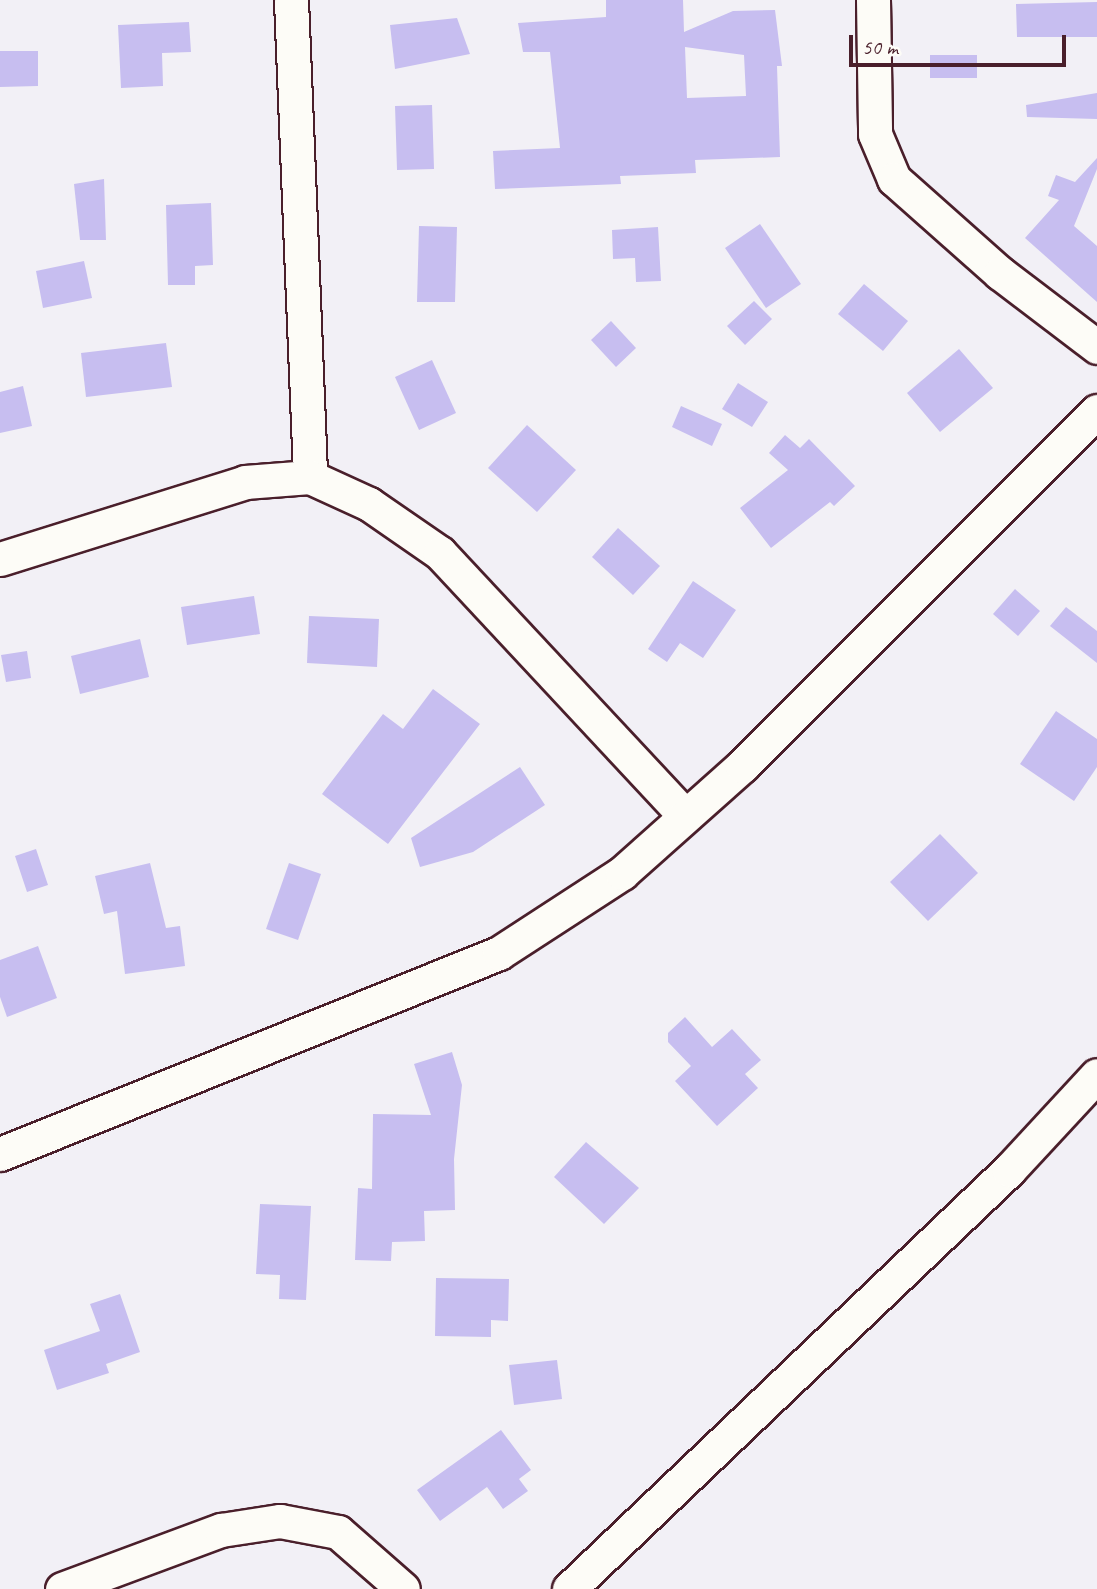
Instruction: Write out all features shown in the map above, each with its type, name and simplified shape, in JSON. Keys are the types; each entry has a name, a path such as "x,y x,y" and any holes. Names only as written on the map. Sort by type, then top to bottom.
{"street":[{"path":"291,0 310,477"},
{"path":"873,0 875,134 894,179 1000,273 1097,347"},
{"path":"0,1154 499,953 622,873 742,766 1097,411"},
{"path":"0,559 245,482 310,477 369,503 440,553 685,816"},
{"path":"569,1589 1009,1170 1097,1075"},
{"path":"62,1589 221,1530 280,1521 338,1532 403,1589"}],"building":[{"path":"606,0 683,0 684,32 733,11 775,10 782,66 777,66 780,157 695,160 696,173 620,176 621,184 495,189 493,151 560,148 550,52 523,52 518,23 606,17","holes":["685,47 744,55 746,96 687,98"]},
{"path":"1097,2 1097,37 1017,37 1016,4"},
{"path":"457,18 470,54 395,69 390,25"},
{"path":"189,22 191,52 162,53 163,86 121,88 118,25"},
{"path":"0,51 38,51 38,86 0,87"},
{"path":"930,55 977,55 977,78 930,78"},
{"path":"1097,93 1097,119 1027,117 1026,105"},
{"path":"432,105 434,169 397,170 395,106"},
{"path":"1097,158 1097,169 1074,226 1097,246 1097,302 1025,238 1059,200 1048,196 1056,175 1075,182"},
{"path":"104,179 106,240 80,240 74,184"},
{"path":"211,203 213,265 195,266 195,285 168,285 166,205"},
{"path":"760,224 801,284 766,308 725,248"},
{"path":"419,226 457,227 455,302 417,302"},
{"path":"658,227 661,281 636,282 635,258 613,259 612,230"},
{"path":"84,261 92,298 43,308 36,271"},
{"path":"864,284 908,321 883,351 838,314"},
{"path":"754,301 772,319 745,345 727,326"},
{"path":"611,321 636,348 616,367 591,340"},
{"path":"166,343 172,387 86,397 81,353"},
{"path":"959,349 993,388 940,432 907,393"},
{"path":"432,360 456,413 419,430 395,377"},
{"path":"738,383 768,402 752,427 722,409"},
{"path":"23,386 32,426 0,433 0,392"},
{"path":"681,406 722,424 712,446 672,427"},
{"path":"527,425 576,470 537,512 488,468"},
{"path":"785,435 800,448 809,439 855,486 834,506 830,502 771,548 740,508 788,470 769,453"},
{"path":"618,528 660,566 633,595 592,557"},
{"path":"693,581 736,610 703,658 680,643 667,662 648,649"},
{"path":"1015,589 1040,611 1018,636 993,614"},
{"path":"254,596 260,634 187,645 181,607"},
{"path":"1066,607 1097,631 1097,663 1050,626"},
{"path":"309,616 379,619 377,667 307,663"},
{"path":"140,639 149,677 80,694 71,656"},
{"path":"27,651 31,678 6,682 1,655"},
{"path":"433,689 480,724 388,844 322,794 383,714 403,729"},
{"path":"1056,711 1097,739 1097,767 1074,801 1020,764"},
{"path":"520,767 545,805 473,852 420,867 411,838"},
{"path":"940,834 978,873 928,921 890,882"},
{"path":"36,849 48,885 27,892 15,856"},
{"path":"150,863 166,928 180,926 185,966 125,974 117,911 104,914 95,876"},
{"path":"289,863 321,874 298,940 266,929"},
{"path":"38,946 57,998 7,1017 0,997 0,960"},
{"path":"685,1017 712,1047 732,1029 761,1060 745,1074 758,1088 717,1126 675,1081 691,1066 668,1042 668,1033"},
{"path":"452,1052 462,1085 454,1159 455,1210 424,1211 425,1241 392,1242 391,1261 355,1260 358,1188 372,1189 373,1114 431,1115 414,1064"},
{"path":"586,1142 639,1188 604,1224 554,1177"},
{"path":"260,1204 311,1206 306,1300 279,1299 280,1275 256,1274"},
{"path":"436,1278 509,1279 508,1321 491,1320 491,1337 435,1336"},
{"path":"120,1294 140,1352 106,1364 109,1373 57,1390 44,1350 100,1331 90,1304"},
{"path":"557,1360 562,1399 514,1405 509,1365"},
{"path":"501,1430 531,1470 519,1479 528,1491 503,1509 487,1487 440,1521 417,1490"}]}
